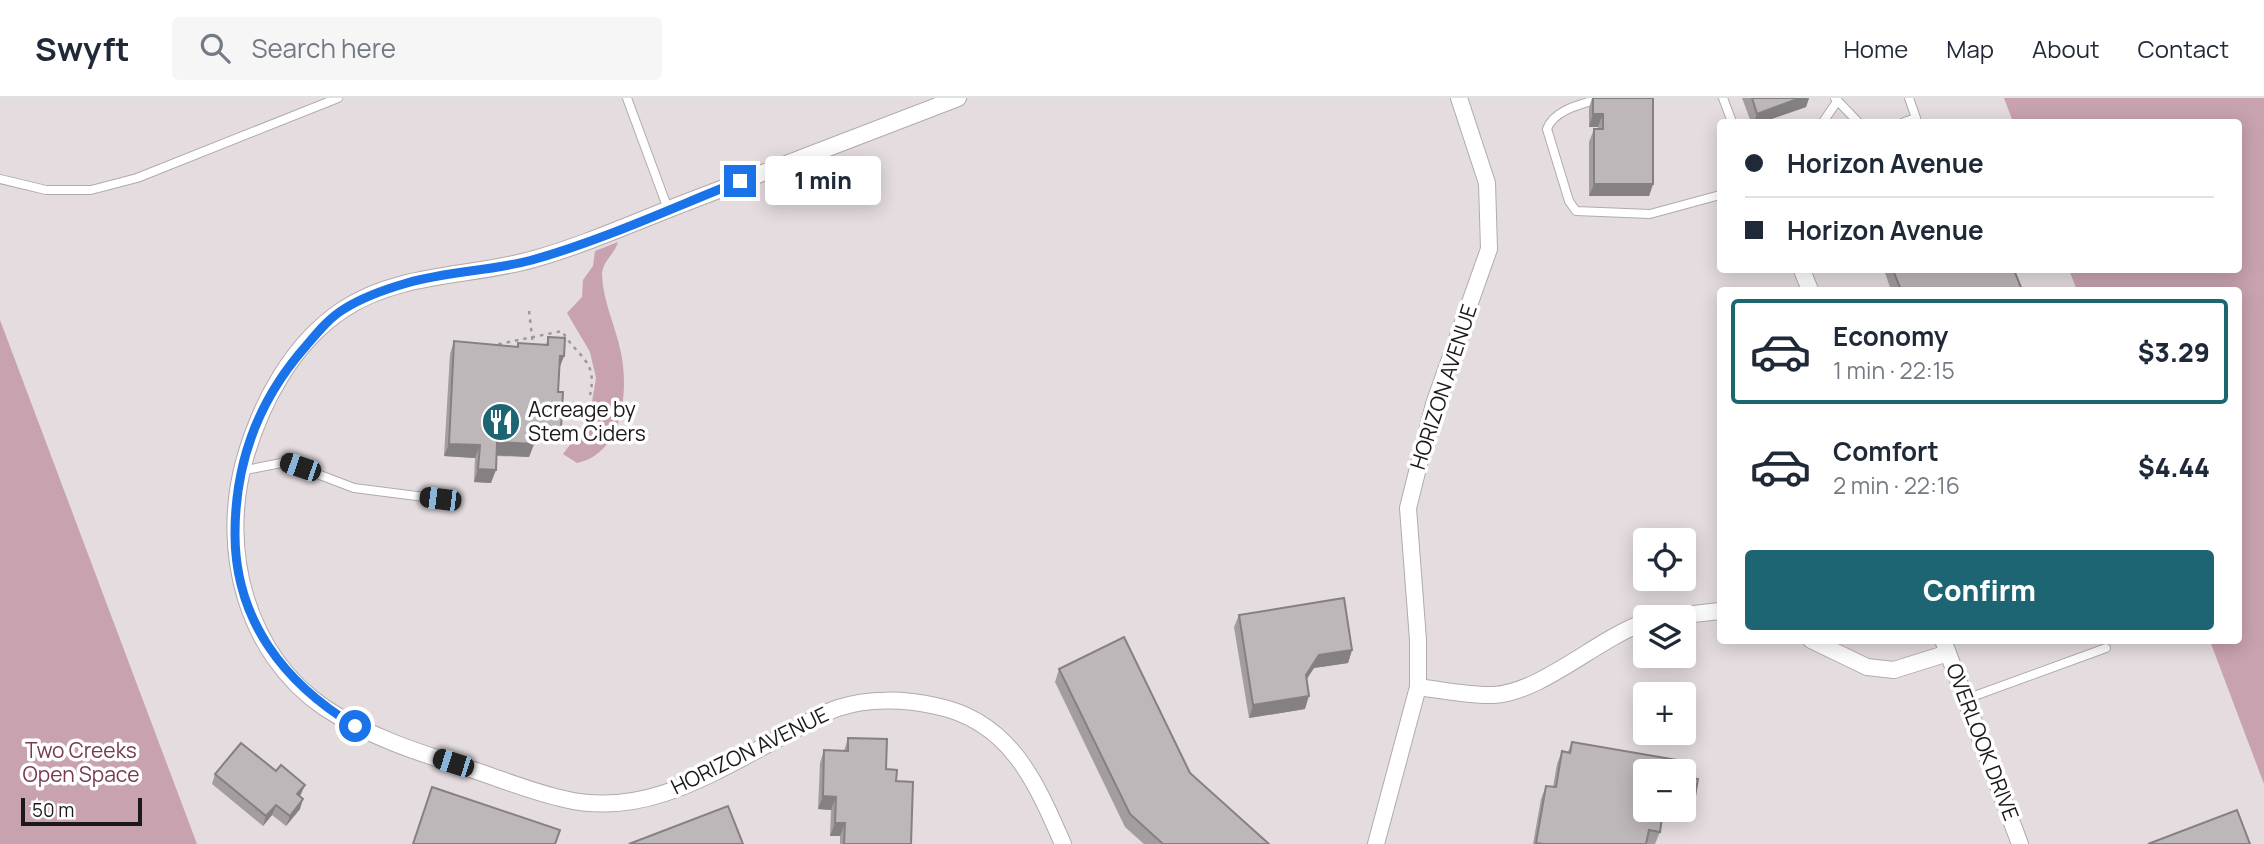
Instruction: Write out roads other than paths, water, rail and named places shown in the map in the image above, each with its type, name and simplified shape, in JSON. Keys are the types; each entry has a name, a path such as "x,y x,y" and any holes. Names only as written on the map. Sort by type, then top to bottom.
{"street":[{"name":"HORIZON AVENUE","path":"958,98 533,259 410,282 378,292 342,310 287,367 261,408 237,486 235,559 251,616 270,651 321,705 398,745 567,801 628,804 694,783 836,708 887,701 938,706 994,732 1011,748 1035,780 1063,844"},
{"name":"HORIZON AVENUE","path":"1376,844 1418,687 1418,640 1408,508 1434,404 1489,248 1487,183 1459,98"},
{"path":"1696,614 1717,611"},
{"path":"1418,687 1494,695 1526,687 1633,627"},
{"path":"1819,644 1867,667 1894,670 1946,647"},
{"name":"OVERLOOK DRIVE","path":"1946,647 2020,844"}],"lane":[{"path":"0,179 46,190 91,190 137,178 338,98"},
{"path":"626,98 668,209"},
{"path":"1602,98 1563,112 1550,120 1547,129 1569,201 1576,211 1650,214 1717,196"},
{"path":"1723,98 1731,119"},
{"path":"1909,98 1916,118 1913,119"},
{"path":"1825,119 1836,100 1855,119"},
{"path":"241,471 286,462 354,488 440,499"},
{"path":"1966,699 2105,648"}],"place":[{"name":"Acreage by Stem Ciders","path":"501,422"}],"park label":[{"name":"Two Creeks Open Space","path":"81,763"}]}
